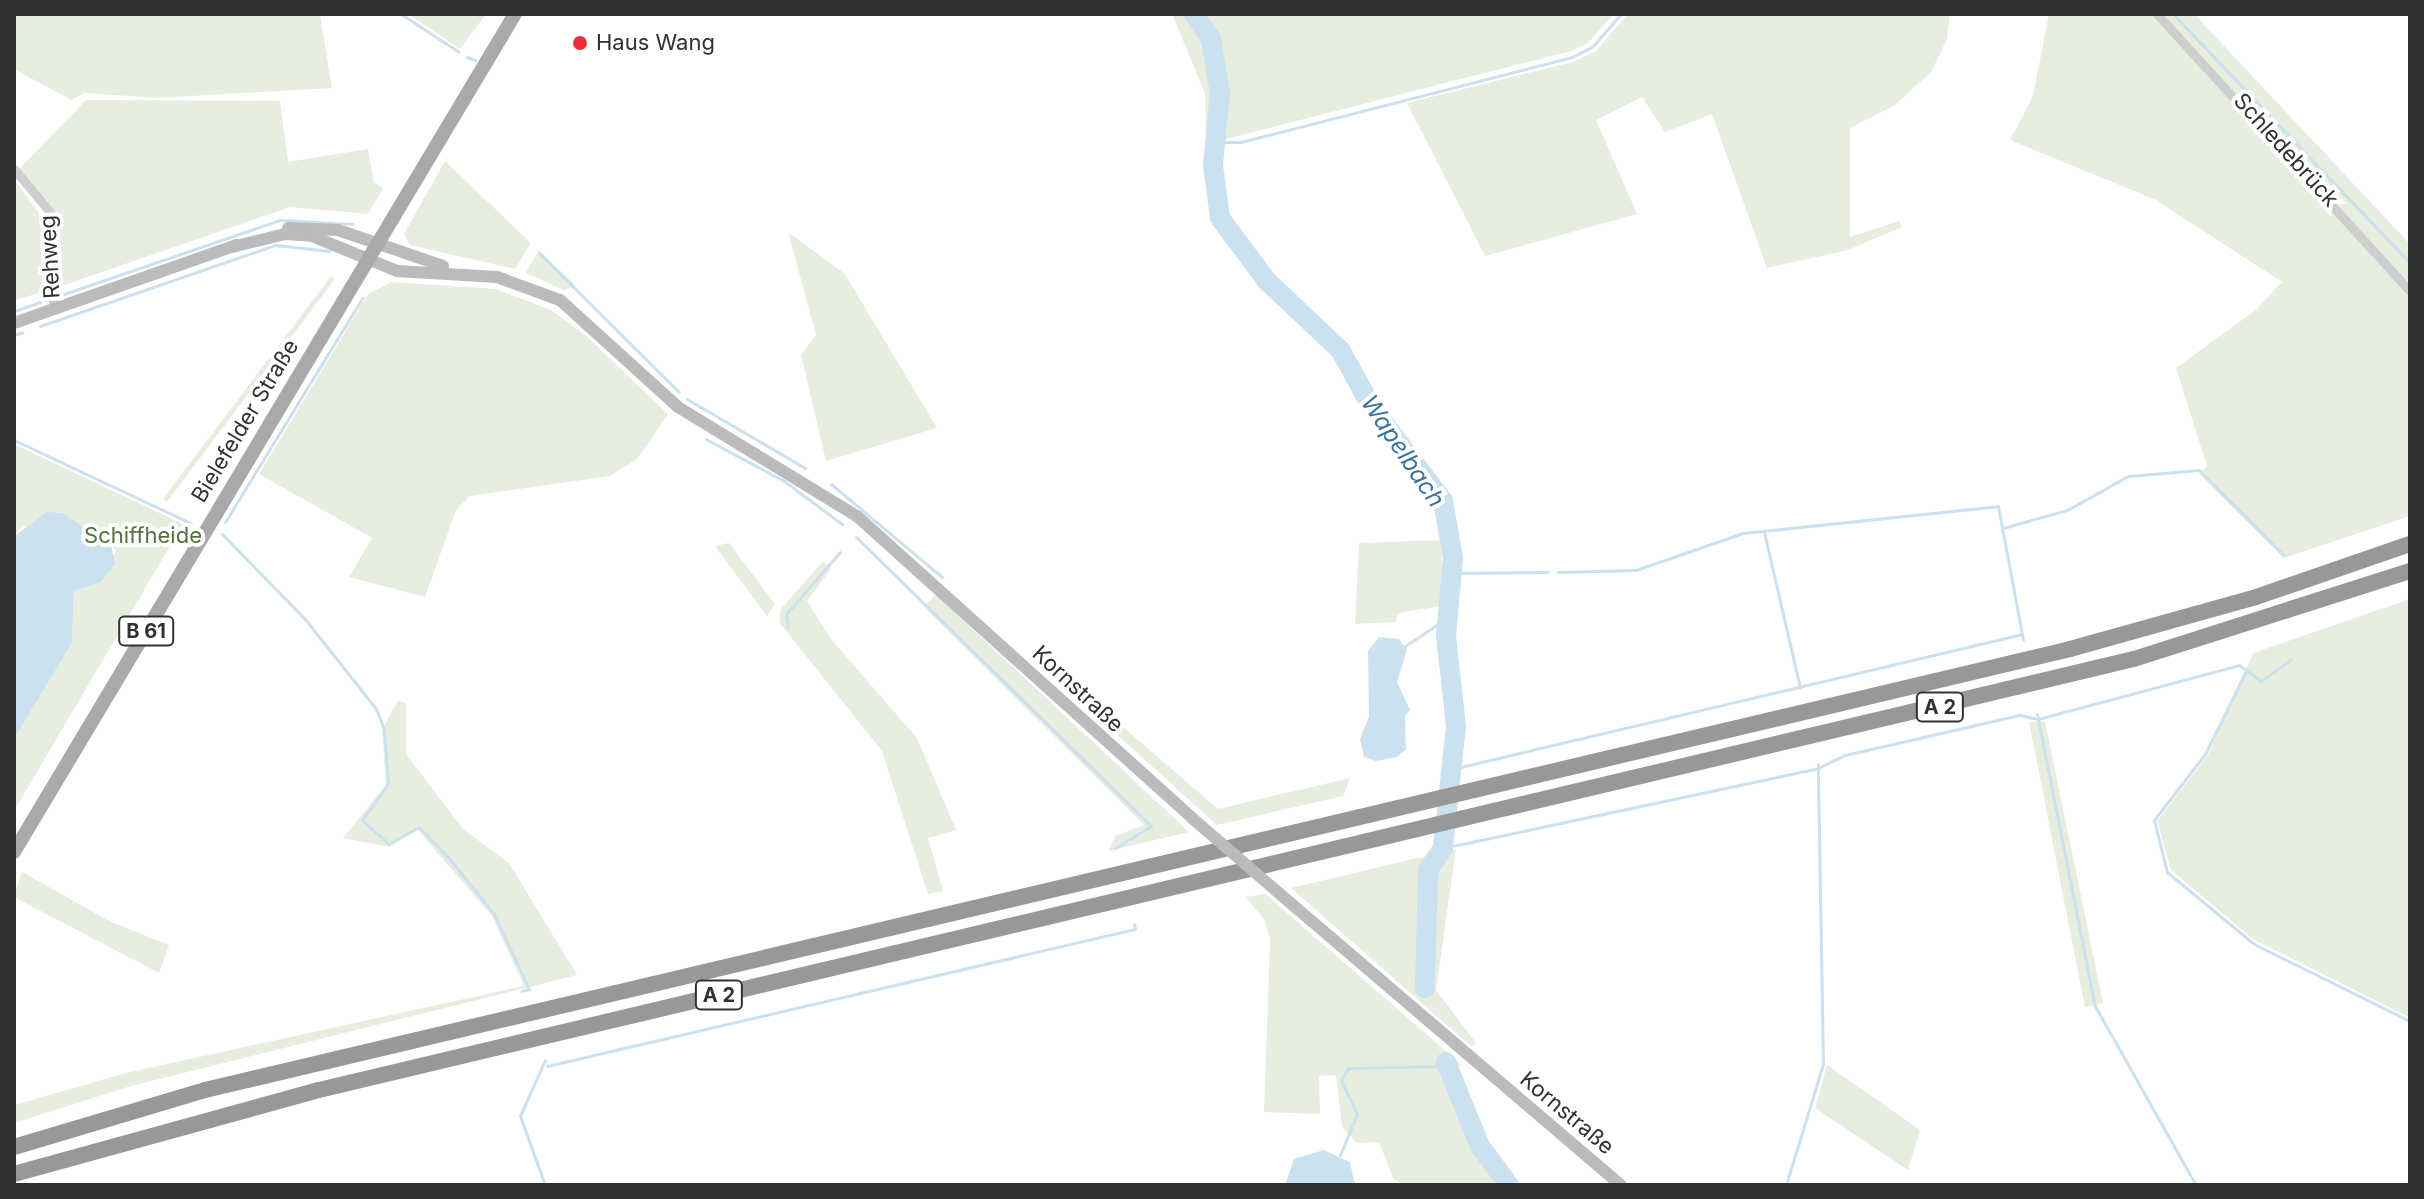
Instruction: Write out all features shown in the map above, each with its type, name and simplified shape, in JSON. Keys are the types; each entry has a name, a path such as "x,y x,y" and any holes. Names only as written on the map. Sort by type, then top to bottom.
{"highway":[{"name":"A 2","path":"14,1147 205,1090 2114,638 2410,544"},
{"name":"A 2","path":"14,1174 319,1090 2134,659 2410,571"}],"main road":[{"name":"Bielefelder Straße","path":"14,852 515,14"}],"street":[{"name":"Schledebrück","path":"2157,14 2410,291"},
{"name":"Rehweg","path":"14,169 50,212 53,309"},
{"name":"Kornstraße","path":"232,247 284,228 312,226 560,300 678,407 858,517 1192,818 1621,1185"},
{"name":"Kornstraße","path":"232,247 285,234 312,236 397,271 477,274"},
{"path":"14,323 232,247"}],"green space":[{"path":"14,14 320,14 332,88 158,98 85,93 71,100 14,69"},
{"path":"408,14 486,14 460,49"},
{"path":"1172,14 1614,14 1588,43 1571,51 1206,144 1205,93"},
{"path":"1628,14 1950,14 1947,39 1931,72 1895,105 1850,128 1850,237 1899,221 1902,227 1848,250 1767,268 1712,114 1665,132 1642,97 1596,120 1637,214 1485,256 1407,103 1573,62 1595,52"},
{"path":"2049,14 2194,14 2410,244 2410,516 2284,558 2199,474 2207,466 2176,368 2257,309 2282,282 2156,200 2010,140 2033,96"},
{"path":"86,100 280,101 288,162 368,149 374,182 383,189 368,214 290,207 53,289 54,211 19,169"},
{"path":"445,161 531,243 515,269 410,245 404,234"},
{"path":"14,180 46,222 41,292 14,301"},
{"path":"788,232 845,274 937,428 826,461 801,355 816,335"},
{"path":"539,250 576,286 564,290 526,273"},
{"path":"331,276 335,279 167,502 163,499"},
{"path":"391,282 496,289 551,310 585,335 668,414 637,459 610,476 470,496 456,510 425,597 349,577 372,538 259,474 368,294"},
{"name":"Schiffheide","path":"14,444 183,524 14,811 14,739 72,643 74,591 101,582 116,550 85,525 23,526 14,536"},
{"path":"1442,540 1442,606 1398,613 1396,622 1355,624 1359,543"},
{"path":"729,543 775,604 767,616 715,546"},
{"path":"823,561 831,569 807,601 830,638 917,738 956,830 928,838 943,891 928,894 882,751 779,622 781,609"},
{"path":"936,595 1189,832 1109,851 1115,836 1144,825 923,606"},
{"path":"2410,599 2410,1018 2253,939 2171,870 2157,821 2208,755 2253,653"},
{"path":"1036,652 1218,809 1350,778 1343,796 1217,825 1031,657"},
{"path":"398,700 406,703 406,754 463,829 509,863 577,975 131,1086 14,1123 14,1105 126,1073 524,986 492,916 416,828 389,847 343,838 386,785 382,730"},
{"path":"2045,721 2103,1003 2085,1007 2029,722"},
{"path":"1456,849 1436,990 1476,1043 1472,1047 1291,888"},
{"path":"22,872 111,922 169,945 159,973 14,897"},
{"path":"1265,894 1461,1064 1455,1071 1485,1140 1518,1185 1406,1185 1394,1180 1379,1142 1357,1143 1342,1127 1336,1075 1319,1076 1320,1114 1264,1112 1270,940 1265,921 1246,897"},
{"path":"1827,1065 1920,1130 1908,1170 1815,1108"}],"water":[{"path":"47,512 62,513 111,544 115,564 101,582 74,591 72,643 14,739 14,536"},
{"path":"1379,637 1399,639 1407,650 1397,682 1410,710 1405,716 1406,749 1397,757 1376,761 1364,757 1360,739 1369,717 1368,651"},
{"path":"1324,1150 1350,1162 1355,1185 1285,1185 1294,1159"}],"waterway":[{"path":"401,14 459,52"},
{"name":"Wapelbach","path":"1194,14 1211,39 1220,93 1213,165 1220,218 1267,281 1341,351 1371,406 1443,501 1453,558 1446,636 1456,726 1443,848 1428,870 1425,988"},
{"path":"1217,142 1241,142 1572,57 1592,47 1621,14"},
{"path":"2173,14 2410,263"},
{"path":"467,57 475,60"},
{"path":"55,297 280,220 353,224"},
{"path":"40,326 275,245 330,251"},
{"path":"539,253 679,392"},
{"path":"225,522 362,298"},
{"path":"14,311 40,302"},
{"path":"14,335 23,332"},
{"path":"687,399 805,468"},
{"path":"706,439 784,481 842,524"},
{"path":"14,440 190,523"},
{"path":"2003,528 2067,510 2128,476 2199,470 2283,555"},
{"path":"831,484 942,577"},
{"path":"1558,572 1636,570 1743,533 1998,506 2023,640"},
{"path":"1764,532 1800,688"},
{"path":"222,534 305,619 376,709 384,729 388,784 362,820 389,844 419,827 449,858 494,914 529,989 521,991"},
{"path":"856,537 1151,826 1115,848"},
{"path":"788,627 786,614 840,552"},
{"path":"1452,573 1548,572"},
{"path":"1405,646 1447,618"},
{"path":"1452,769 2022,634"},
{"path":"1443,848 1818,768 1845,755 2020,715 2038,719 2239,665 2261,681 2291,659"},
{"path":"2246,671 2205,754 2154,820 2167,872 2254,944 2410,1021"},
{"path":"2037,714 2095,1006 2196,1185"},
{"path":"1786,1185 1823,1064 1818,764"},
{"path":"547,1066 1135,929 1134,924"},
{"path":"545,1060 520,1116 545,1185"},
{"name":"Wapelbach","path":"1446,1062 1480,1146 1509,1185"},
{"path":"1340,1155 1357,1114 1341,1080 1348,1068 1448,1066"}],"place":[{"name":"Haus Wang","path":"580,43"}]}
